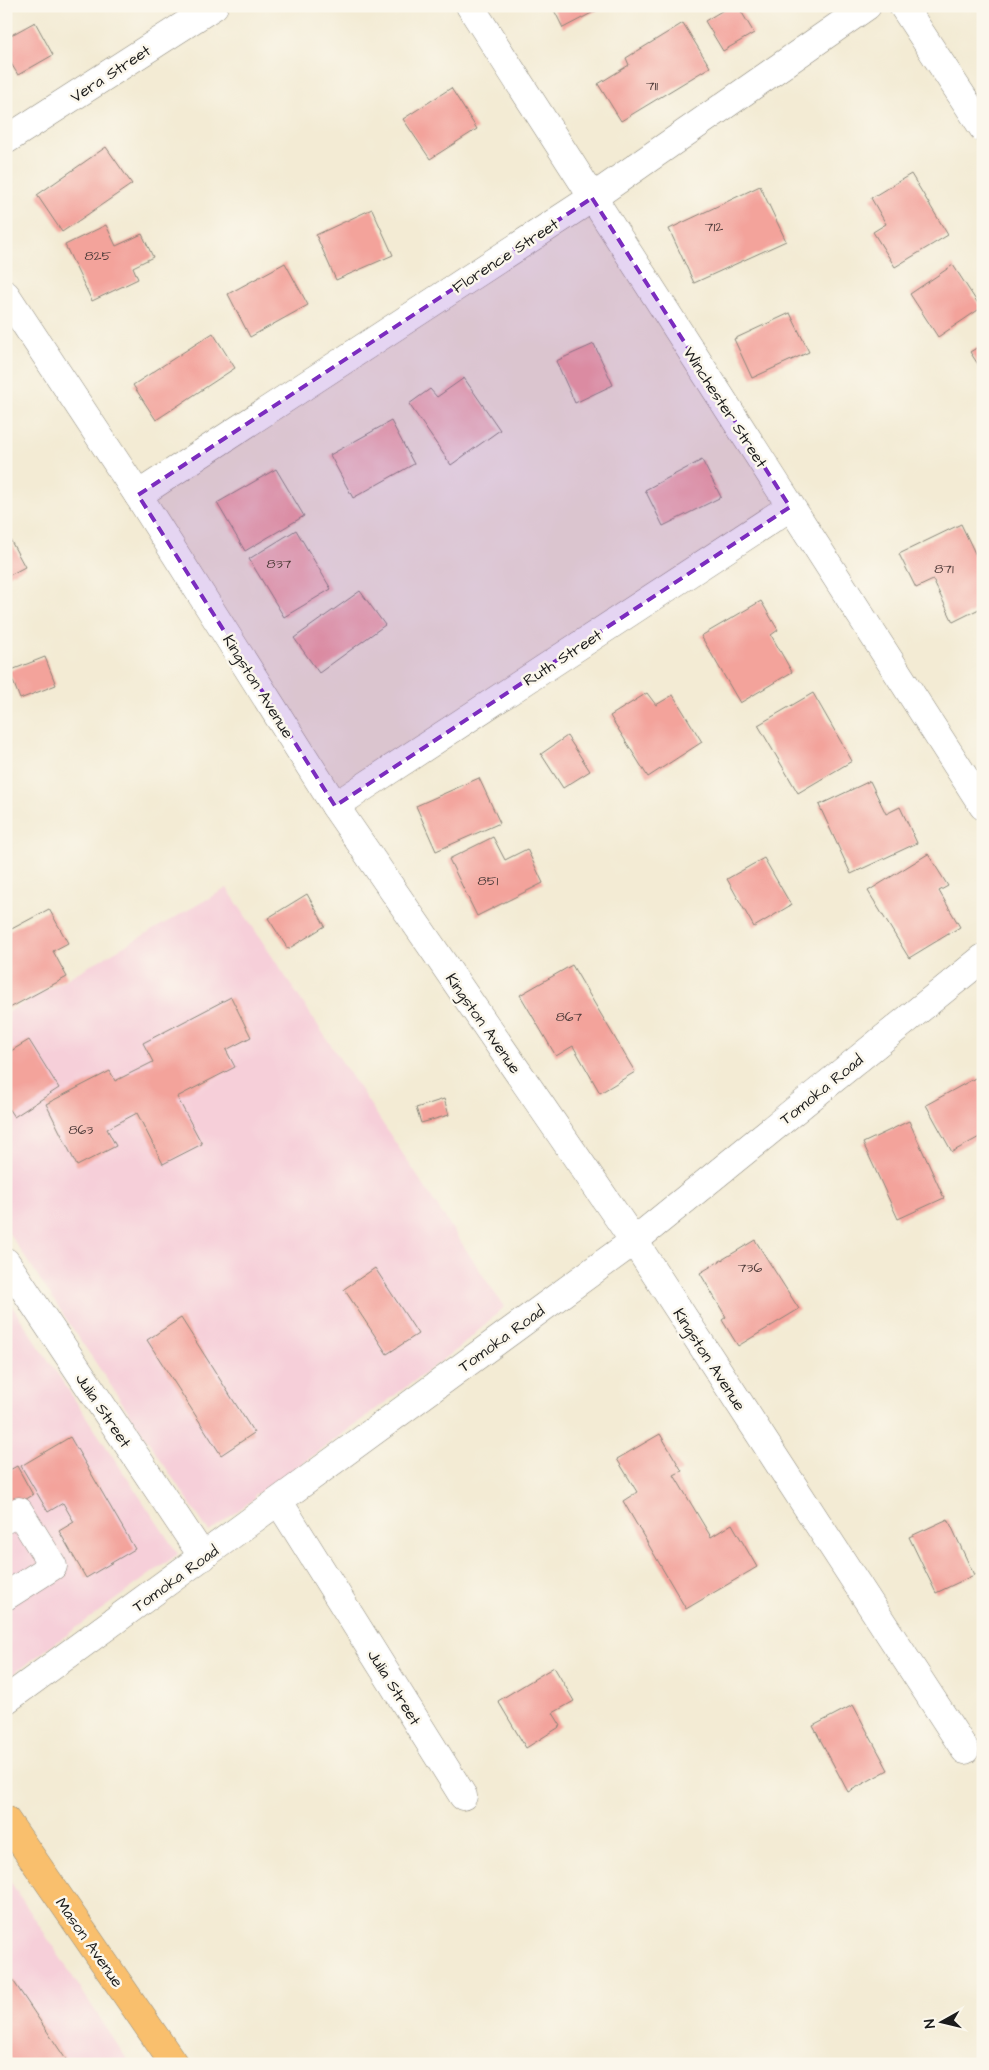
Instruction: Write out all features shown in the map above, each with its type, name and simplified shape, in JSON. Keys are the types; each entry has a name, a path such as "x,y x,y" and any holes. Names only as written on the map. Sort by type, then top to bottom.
{"main road":[{"name":"Mason Avenue","path":"6,1820 174,2064"}],"street":[{"name":"Vera Street","path":"6,140 214,6"},
{"name":"Winchester Street","path":"470,6 983,806"},
{"name":"Florence Street","path":"138,495 592,198 867,6"},
{"path":"903,6 983,128"},
{"name":"Kingston Avenue","path":"6,295 138,495 335,806 634,1241 965,1750"},
{"name":"Ruth Street","path":"335,806 790,507"},
{"name":"Tomoka Road","path":"6,1700 634,1241 980,966"},
{"name":"Julia Street","path":"6,1262 203,1557"},
{"name":"Julia Street","path":"279,1502 463,1796"},
{"path":"6,1519 19,1511 54,1566 6,1596"}],"highlighted area":[{"path":"592,198 790,507 335,806 138,495"}],"shaded area":[{"path":"227,888 504,1307 459,1348 269,1488 254,1495 255,1498 209,1532 6,1229 6,1013"},
{"path":"6,1297 178,1554 6,1679"},
{"path":"6,1875 130,2064 6,2064"}],"building":[{"path":"552,6 605,6 563,28"},
{"path":"730,6 738,6 754,33 723,51 705,21"},
{"path":"35,22 53,55 18,75 6,55 6,38"},
{"path":"683,23 710,67 621,121 598,84 629,65 626,58"},
{"path":"451,88 477,129 430,159 403,119"},
{"path":"106,147 132,184 62,232 37,195"},
{"path":"911,174 948,235 895,267 873,232 886,224 871,198"},
{"path":"760,186 786,241 694,283 669,229"},
{"path":"372,209 393,255 336,280 316,235"},
{"path":"106,225 116,246 142,234 153,257 133,267 138,279 92,301 65,245"},
{"path":"285,263 308,305 250,337 228,294"},
{"path":"953,265 981,308 938,337 910,294"},
{"path":"790,313 809,352 752,378 734,339"},
{"path":"213,333 235,368 156,420 133,385"},
{"path":"594,344 613,385 575,403 556,361"},
{"path":"983,344 983,372 970,352"},
{"path":"464,378 500,430 451,465 409,404 430,389 437,397"},
{"path":"391,421 414,464 353,498 330,455"},
{"path":"702,460 721,497 663,526 645,490"},
{"path":"276,469 304,516 245,551 217,503"},
{"path":"961,524 983,570 983,607 953,622 933,580 916,588 899,554"},
{"path":"296,530 331,589 284,617 249,559"},
{"path":"6,532 25,567 6,577"},
{"path":"360,591 385,625 319,673 294,638"},
{"path":"761,601 778,630 771,635 792,672 740,703 701,636"},
{"path":"45,657 56,685 20,699 9,671"},
{"path":"647,693 656,705 673,695 702,742 648,777 610,716"},
{"path":"813,693 852,761 798,793 758,725"},
{"path":"567,736 590,771 563,788 541,754"},
{"path":"479,778 500,823 436,851 416,806"},
{"path":"870,781 886,814 900,807 917,843 851,874 819,805"},
{"path":"493,837 505,860 527,849 543,883 477,916 449,859"},
{"path":"928,854 948,886 939,891 960,927 909,958 868,891"},
{"path":"764,858 791,905 754,927 727,879"},
{"path":"307,894 325,926 288,949 268,918"},
{"path":"49,909 68,943 53,951 67,977 6,1010 6,932"},
{"path":"572,965 635,1072 600,1093 573,1046 556,1056 520,995"},
{"path":"231,997 251,1037 226,1050 235,1067 177,1097 202,1144 163,1164 137,1113 107,1129 116,1146 77,1166 46,1104 110,1071 115,1081 153,1062 143,1043"},
{"path":"29,1040 59,1088 14,1117 6,1105 6,1054"},
{"path":"977,1077 983,1088 983,1135 952,1152 926,1105"},
{"path":"444,1099 449,1115 421,1123 416,1108"},
{"path":"909,1121 944,1198 898,1219 863,1143"},
{"path":"755,1240 799,1309 738,1346 722,1320 726,1317 700,1273"},
{"path":"375,1268 418,1334 387,1354 344,1289"},
{"path":"181,1318 254,1433 221,1455 147,1340"},
{"path":"660,1434 682,1471 674,1475 711,1537 732,1524 757,1567 686,1609 623,1501 637,1492 617,1459"},
{"path":"70,1437 135,1549 86,1578 59,1531 74,1522 63,1503 48,1512 21,1466"},
{"path":"17,1466 33,1495 6,1511 6,1472"},
{"path":"948,1519 974,1575 936,1593 909,1537"},
{"path":"554,1667 574,1701 553,1713 561,1726 526,1748 498,1701"},
{"path":"853,1705 888,1770 848,1792 813,1726"},
{"path":"6,1970 69,2064 14,2064 6,2053"}]}
